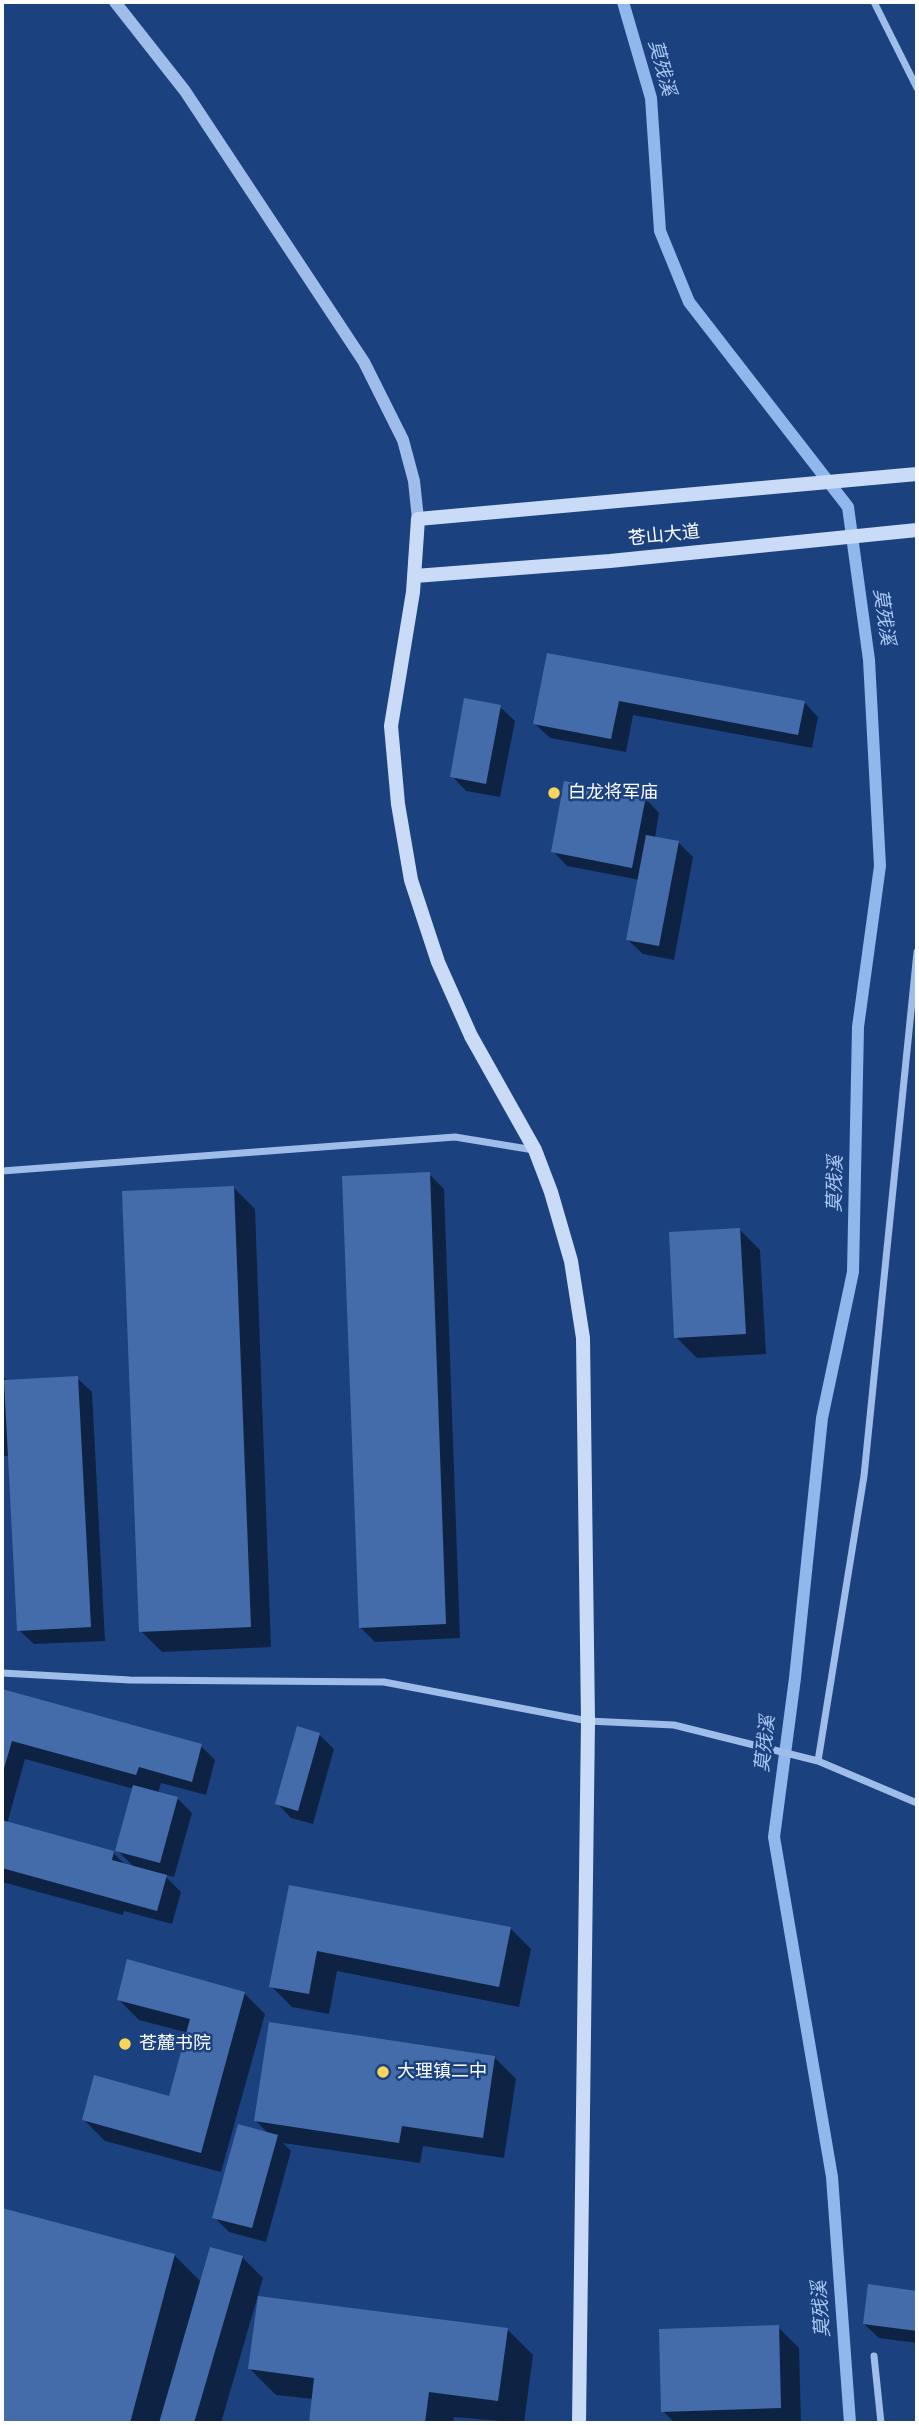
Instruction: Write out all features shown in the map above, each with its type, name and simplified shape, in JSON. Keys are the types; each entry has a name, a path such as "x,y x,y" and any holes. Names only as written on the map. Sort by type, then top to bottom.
{"main road":[{"path":"579,2423 588,1721 583,1338 578,1294 562,1226 535,1150 471,1036 438,962 411,880 395,782 391,726 415,576 418,519 917,474"},
{"name":"苍山大道","path":"415,576 610,561 917,530"}],"street":[{"path":"115,2 185,91 364,362 403,440 414,481 418,519"},
{"path":"874,2 917,88"},
{"path":"818,1761 864,1476 917,952"},
{"path":"2,1171 455,1137 535,1150"},
{"path":"2,1673 130,1680 384,1682 588,1721 674,1725 818,1761 917,1803"},
{"path":"874,2356 881,2423"}],"building":[{"path":"547,653 805,701 798,735 619,701 611,739 533,724"},
{"path":"464,698 501,705 486,784 450,777"},
{"path":"564,781 646,796 632,868 551,852"},
{"path":"646,835 679,841 659,946 626,940"},
{"path":"430,1172 446,1624 359,1628 342,1176"},
{"path":"234,1186 251,1627 139,1632 122,1191"},
{"path":"740,1228 746,1334 674,1338 669,1232"},
{"path":"78,1376 91,1627 17,1631 4,1380"},
{"path":"2,1689 202,1744 192,1782 139,1767 136,1775 12,1741 2,1775"},
{"path":"297,1726 320,1733 298,1811 275,1804"},
{"path":"133,1785 178,1797 160,1863 115,1851"},
{"path":"2,1820 114,1851 112,1860 167,1875 157,1911 2,1868"},
{"path":"289,1885 511,1927 499,1987 317,1951 309,1994 269,1987"},
{"path":"127,1959 245,1992 201,2153 82,2120 94,2075 169,2096 190,2019 117,2000"},
{"path":"269,2022 495,2056 483,2138 402,2126 399,2143 254,2121"},
{"path":"238,2124 278,2135 252,2228 212,2218"},
{"path":"2,2208 175,2254 130,2423 2,2423"},
{"path":"210,2247 243,2256 194,2423 159,2423"},
{"path":"868,2284 917,2291 917,2331 863,2324"},
{"path":"258,2296 508,2328 498,2401 429,2392 425,2423 309,2423 314,2378 248,2369"},
{"path":"779,2325 781,2408 661,2412 659,2329"}],"waterway":[{"name":"莫残溪","path":"623,2 651,98 660,231 689,302 848,507 869,660 880,866 858,1027 853,1272 822,1418 795,1678 774,1837 832,2177 850,2423"}],"place":[{"name":"白龙将军庙","path":"554,793"},
{"name":"苍麓书院","path":"125,2044"},
{"name":"大理镇二中","path":"383,2072"}]}
